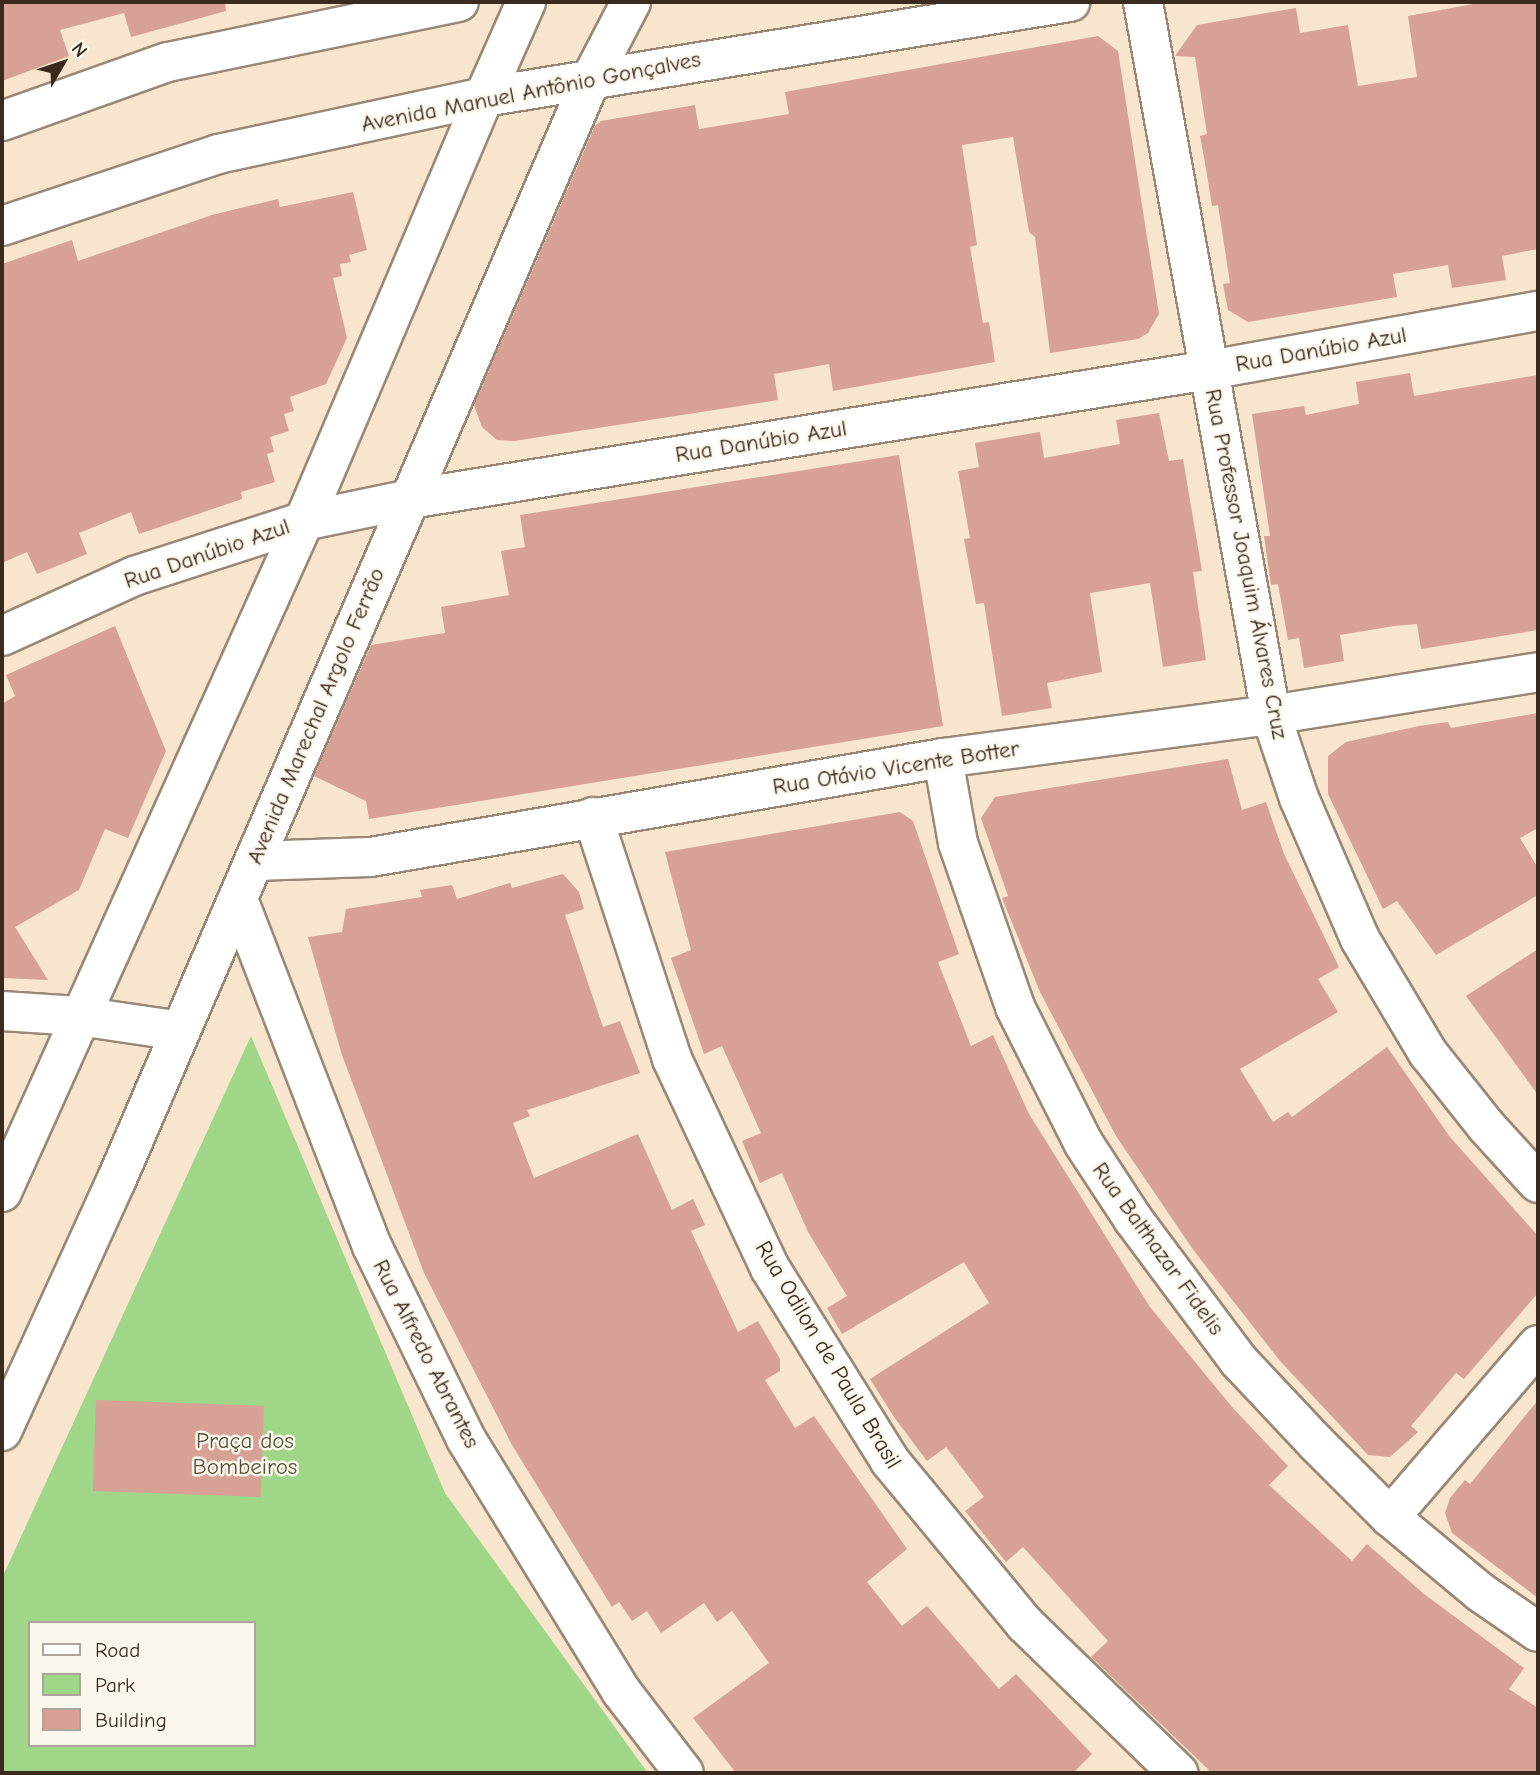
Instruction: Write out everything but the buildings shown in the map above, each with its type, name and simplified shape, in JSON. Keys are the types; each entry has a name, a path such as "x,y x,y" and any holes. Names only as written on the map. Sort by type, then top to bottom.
{"street":[{"path":"2,121 167,62 459,2"},
{"path":"2,1192 304,521 526,2"},
{"name":"Avenida Marechal Argolo Ferrão","path":"2,1431 180,1031 592,77 631,2"},
{"name":"Avenida Manuel Antônio Gonçalves","path":"2,226 218,154 484,97 592,77 1070,2"},
{"name":"Rua Professor Joaquim Álvares Cruz","path":"1143,2 1271,715 1299,798 1360,939 1428,1053 1486,1126 1538,1183"},
{"name":"Rua Danúbio Azul","path":"2,636 134,576 304,521 410,499 1209,370 1538,310"},
{"name":"Rua Otávio Vicente Botter","path":"254,861 371,857 943,758 1271,715 1538,672"},
{"name":"Rua Balthazar Fidelis","path":"943,758 958,843 1014,1007 1084,1144 1238,1360 1390,1517 1480,1592 1538,1632"},
{"name":"Rua Odilon de Paula Brasil","path":"593,817 672,1059 770,1268 890,1461 1025,1624 1178,1773"},
{"name":"Rua Alfredo Abrantes","path":"237,899 372,1247 466,1439 621,1691 684,1773"},
{"path":"2,1011 79,1016 180,1031"},
{"path":"1390,1517 1538,1345"}],"green space":[{"name":"Praça dos Bombeiros","path":"251,1036 445,1493 648,1773 2,1773 2,1578"}]}
